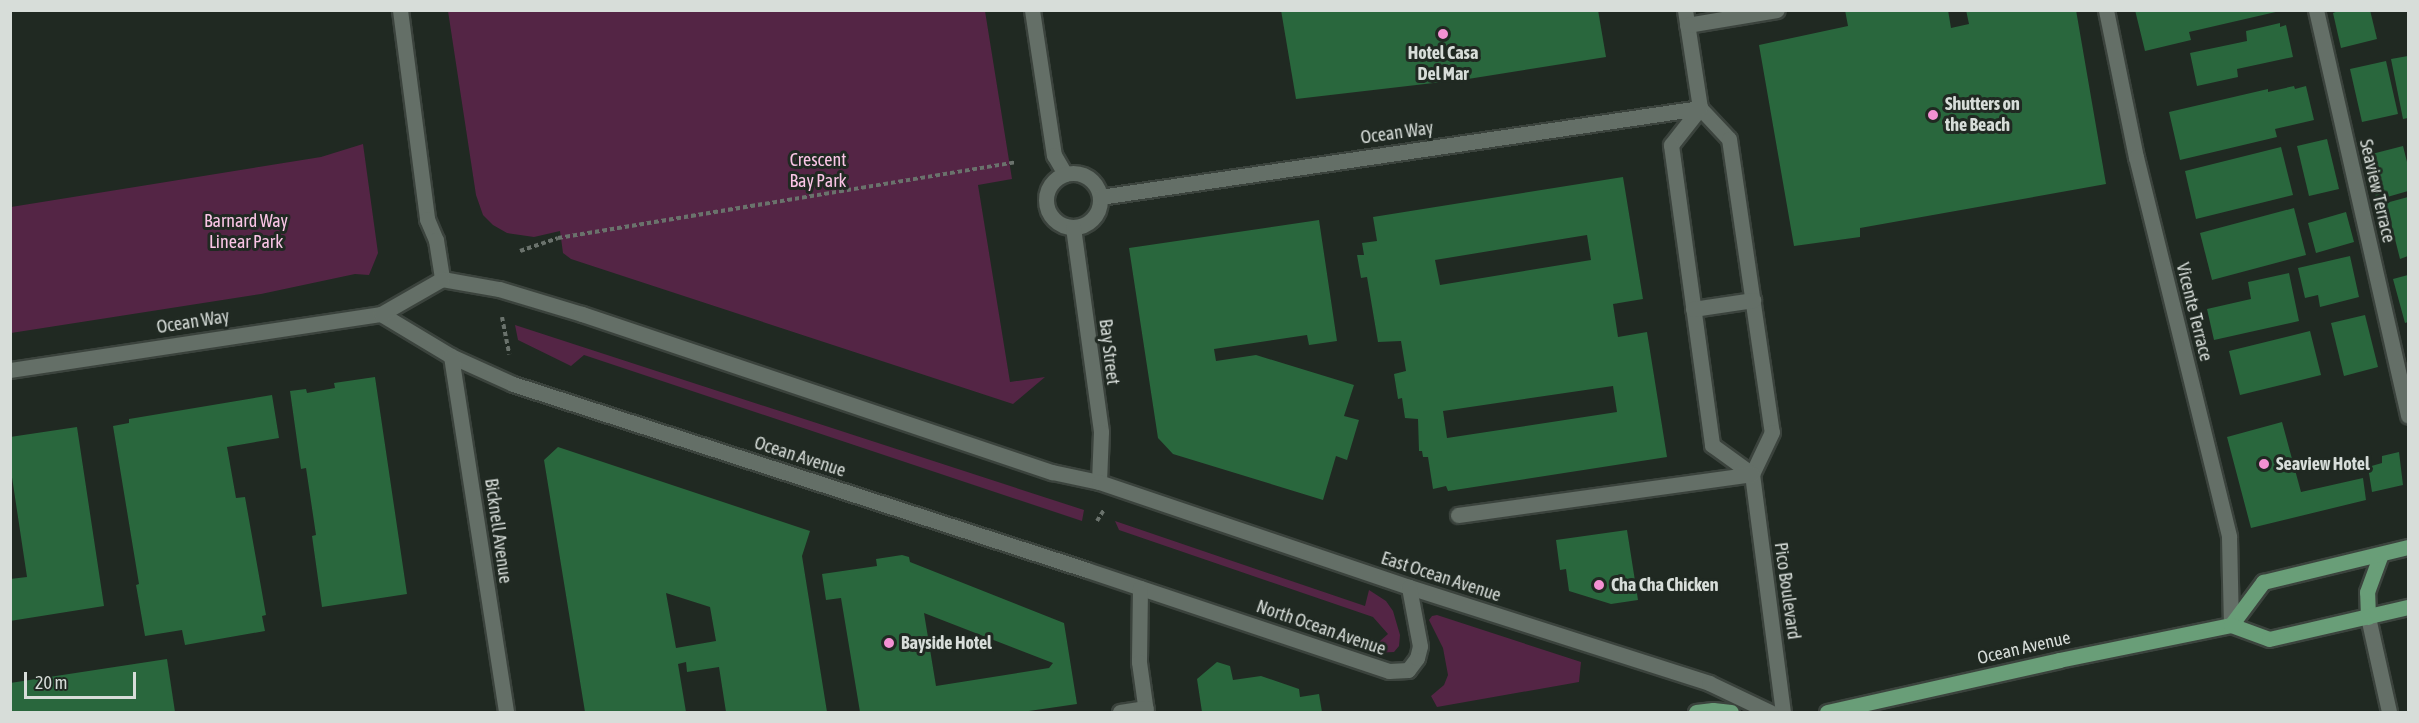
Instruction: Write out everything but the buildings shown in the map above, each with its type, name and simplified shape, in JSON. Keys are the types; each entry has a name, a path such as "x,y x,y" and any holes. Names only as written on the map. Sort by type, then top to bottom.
{"main road":[{"path":"2409,548 2263,582 2231,625 2269,639 2409,607"},
{"path":"2368,616 2367,592 2381,554"},
{"name":"Ocean Avenue","path":"1827,712 2059,660 2231,625"},
{"path":"1696,712 1713,710 1731,712"}],"street":[{"path":"400,10 427,219 436,240 442,279 498,289 582,314 1052,472 1099,482"},
{"path":"1032,10 1053,148 1065,174"},
{"path":"1752,474 1772,432 1753,300 1729,139 1700,108 1686,18 1777,10"},
{"name":"Vicente Terrace","path":"2106,10 2136,157 2229,537 2231,625"},
{"name":"Seaview Terrace","path":"2316,10 2409,416"},
{"path":"1700,108 1671,145 1712,445 1752,474"},
{"name":"Ocean Way","path":"1100,197 1700,108"},
{"path":"1073,172 1088,177 1094,182 1100,197 1096,214 1082,225 1073,227 1058,222 1047,208 1047,191 1051,183 1073,172"},
{"name":"Bay Street","path":"1073,227 1101,432 1099,482"},
{"name":"Ocean Way","path":"10,370 381,314 442,279"},
{"path":"1693,309 1753,300"},
{"path":"381,314 403,330 451,356"},
{"name":"Ocean Avenue","path":"451,356 513,384 1140,588"},
{"name":"Bicknell Avenue","path":"451,356 506,712"},
{"path":"1458,515 1752,474"},
{"name":"Pico Boulevard","path":"1752,474 1783,712"},
{"name":"East Ocean Avenue","path":"1099,482 1409,587 1709,683 1770,712"},
{"name":"North Ocean Avenue","path":"1140,588 1389,671 1408,670 1417,657 1420,646 1409,587"},
{"path":"1120,712 1146,710 1138,638 1140,588"},
{"path":"2368,616 2389,712"}],"path":[{"path":"519,251 558,238 1015,162"},
{"path":"502,316 510,358"}],"green space":[{"name":"Crescent Bay Park","path":"448,11 985,11 1012,179 978,185 1010,382 1045,377 1013,404 571,259 563,253 560,231 534,237 507,233 493,225 483,215 476,195"},
{"name":"Barnard Way Linear Park","path":"363,144 378,253 369,275 355,274 261,294 11,333 11,207 321,157"},
{"path":"515,325 1084,510 1082,521 584,355 571,366 518,340"},
{"path":"1115,521 1365,606 1369,590 1386,601 1393,611 1400,635 1399,646 1394,652 1373,653 1372,648 1388,634 1373,617 1119,530"},
{"path":"1437,615 1581,662 1579,682 1437,707 1431,696 1444,685 1448,675 1443,648 1429,620 1432,616"}],"place":[{"name":"Hotel Casa Del Mar","path":"1443,34"},
{"name":"Shutters on the Beach","path":"1933,115"},
{"name":"Seaview Hotel","path":"2264,464"},
{"name":"Cha Cha Chicken","path":"1599,585"},
{"name":"Bayside Hotel","path":"889,643"}]}
